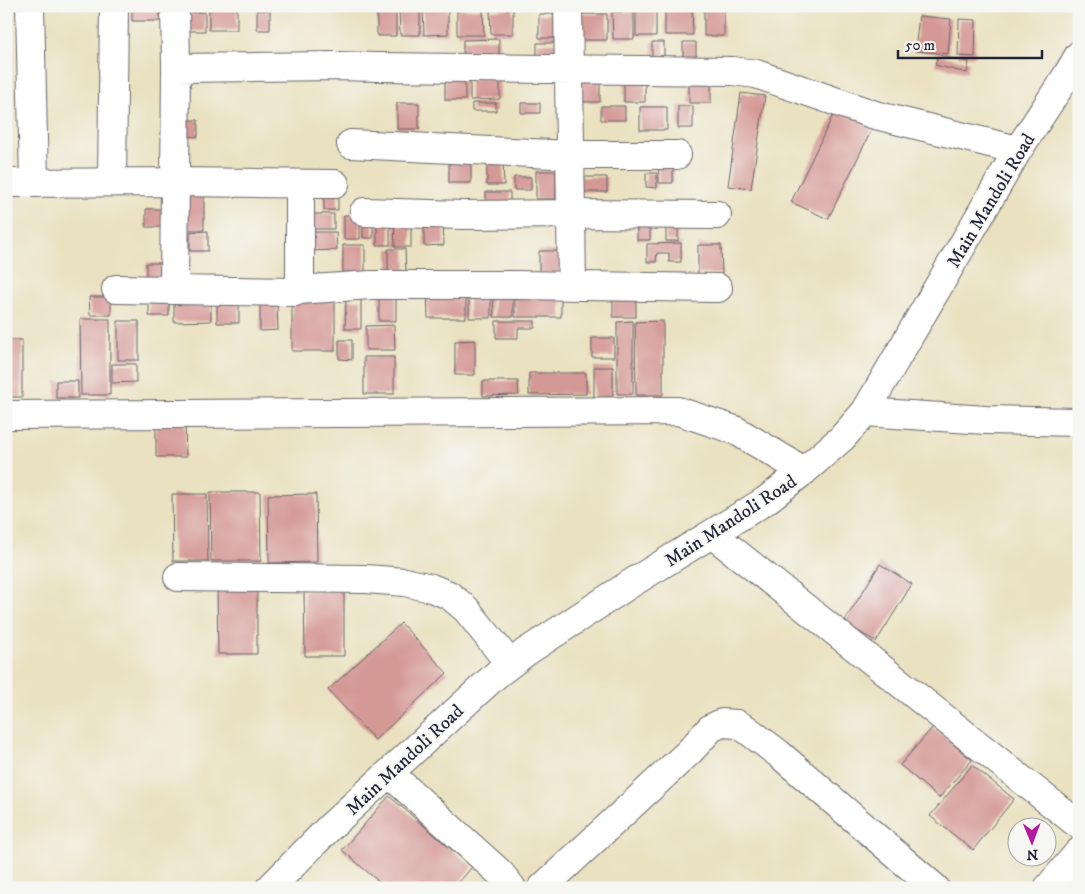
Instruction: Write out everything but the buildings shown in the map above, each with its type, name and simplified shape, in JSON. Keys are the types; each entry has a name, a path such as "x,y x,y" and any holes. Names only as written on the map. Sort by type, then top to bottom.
{"street":[{"path":"30,6 34,182"},
{"path":"112,182 114,6"},
{"path":"174,290 175,6"},
{"path":"568,6 572,286"},
{"path":"176,68 337,66 376,68 733,71 756,74 875,115 1018,150"},
{"name":"Main Mandoli Road","path":"270,888 330,827 497,674 526,652 622,590 765,501 842,438 865,412 1018,150 1074,70"},
{"path":"352,144 570,155 677,155"},
{"path":"6,183 175,182 335,184"},
{"path":"298,290 300,283 300,184"},
{"path":"364,212 463,215 717,216"},
{"path":"116,289 290,292 371,285 516,284 718,288"},
{"path":"6,415 678,411 735,430 804,471"},
{"path":"865,412 986,420 1079,422"},
{"path":"712,534 1079,825"},
{"path":"178,577 366,579 405,582 431,588 449,595 466,608 510,664"},
{"path":"542,888 689,752 711,728 722,723 736,724 746,729 779,754 935,888"},
{"path":"388,773 500,873 512,888"},
{"path":"1048,888 1079,852"}]}
